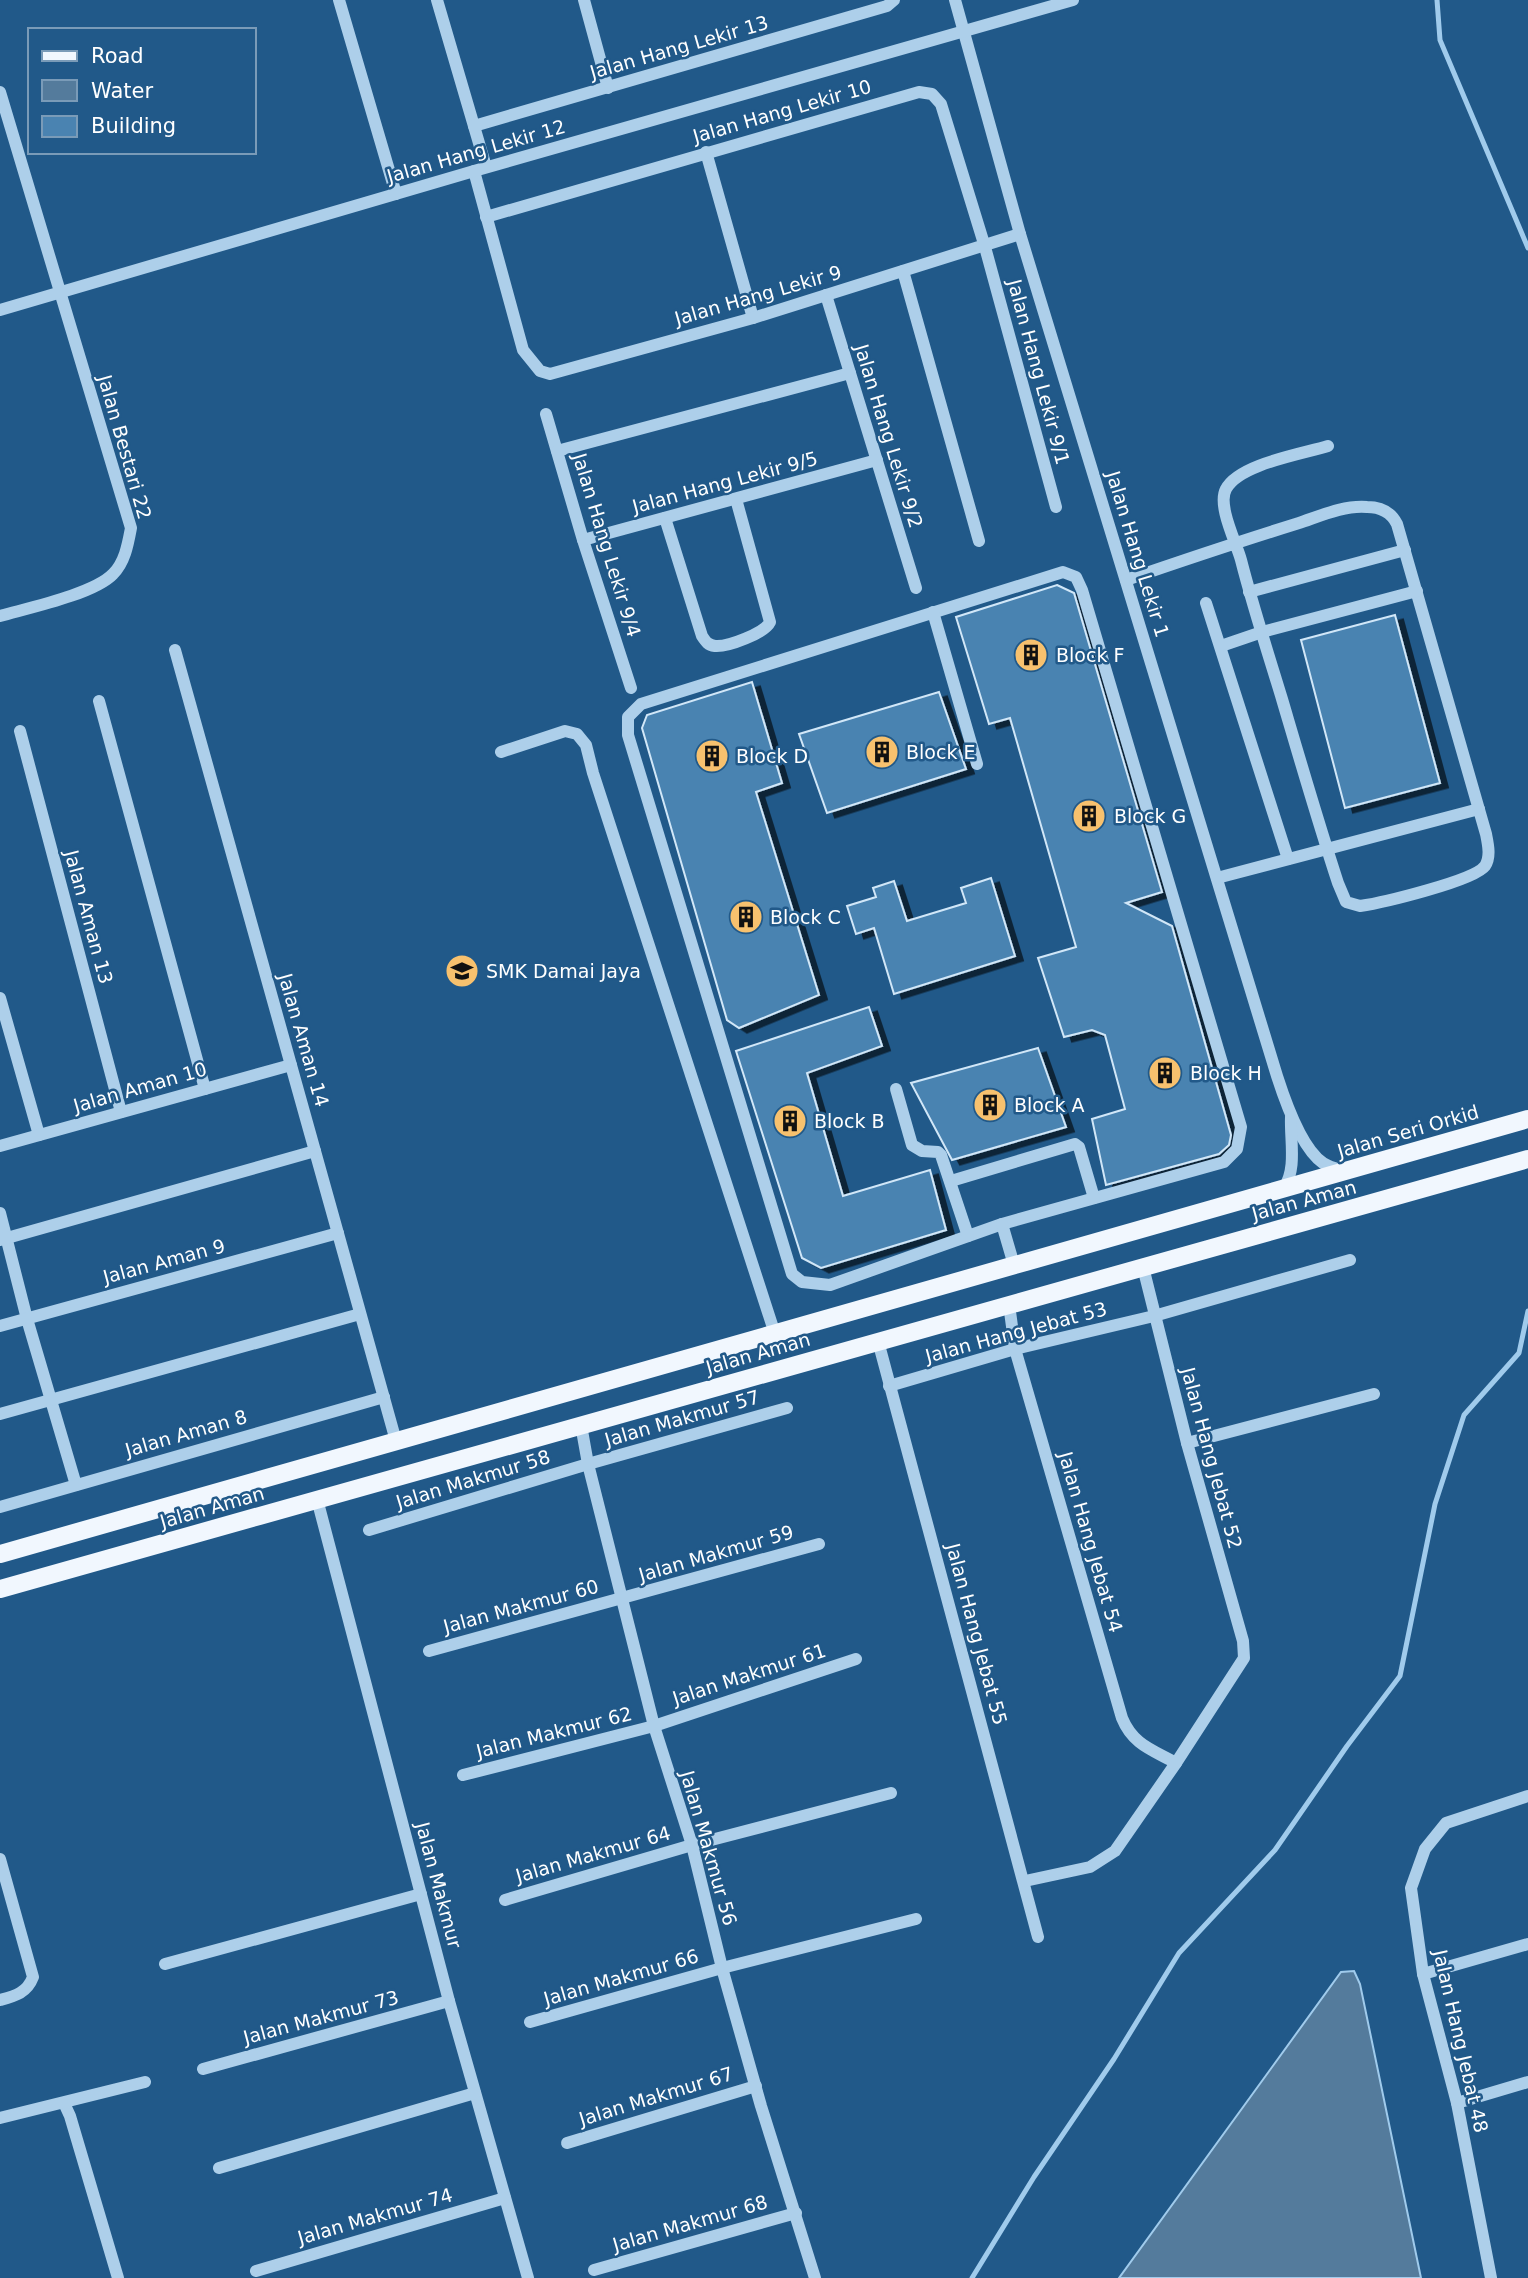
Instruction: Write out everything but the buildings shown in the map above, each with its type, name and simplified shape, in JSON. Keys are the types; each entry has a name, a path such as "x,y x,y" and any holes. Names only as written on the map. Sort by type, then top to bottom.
{"main road":[{"name":"Jalan Seri Orkid","path":"1292,1186 1528,1119"},
{"name":"Jalan Aman","path":"0,1589 1528,1160"},
{"name":"Jalan Aman","path":"0,1554 1292,1186"}],"street":[{"path":"338,0 396,194"},
{"path":"437,0 474,126 486,217"},
{"name":"Jalan Hang Lekir 13","path":"474,126 887,6 894,0"},
{"name":"Jalan Hang Lekir 1","path":"955,0 1020,234 1291,1117 1312,1154 1327,1166 1344,1171"},
{"name":"Jalan Hang Lekir 12","path":"0,310 480,169 1073,0"},
{"path":"588,1 608,88"},
{"name":"Jalan Bestari 22","path":"0,92 131,528 125,554 113,575 85,591 0,616"},
{"name":"Jalan Hang Lekir 10","path":"486,217 919,92 932,94 942,104 985,247"},
{"path":"706,152 753,318"},
{"name":"Jalan Hang Lekir 9","path":"486,217 523,350 540,371 550,374 753,318 1020,234"},
{"name":"Jalan Hang Lekir 9/1","path":"985,247 1056,507"},
{"path":"903,271 979,541"},
{"name":"Jalan Hang Lekir 9/2","path":"826,295 916,588"},
{"path":"557,451 850,373"},
{"name":"Jalan Hang Lekir 9/4","path":"546,414 583,540 632,688"},
{"path":"1126,580 1236,542 1338,511 1365,506 1380,509 1393,516 1405,550 1488,846 1486,865 1479,871 1460,880 1360,906 1346,902 1327,849 1236,542 1223,506 1225,490 1232,480 1253,468 1328,446"},
{"name":"Jalan Hang Lekir 9/5","path":"583,540 877,460"},
{"path":"665,518 702,636 706,643 720,646 761,632 770,622 736,499"},
{"path":"1249,592 1405,550"},
{"path":"1063,572 1076,577 1241,1128 1237,1149 1224,1162 1002,1224 830,1285 802,1282 792,1274 628,735 628,717 641,704 933,612 1063,572"},
{"path":"1221,646 1262,632 1417,592"},
{"path":"1206,603 1288,859"},
{"path":"933,612 977,764"},
{"name":"Jalan Aman 14","path":"174,650 396,1441"},
{"path":"99,701 205,1089"},
{"name":"Jalan Aman 13","path":"20,731 121,1112"},
{"path":"501,752 565,732 577,734 586,745 775,1334"},
{"path":"1217,878 1479,809"},
{"path":"0,998 39,1135"},
{"name":"Jalan Aman 10","path":"0,1146 291,1065"},
{"path":"896,1089 912,1145 922,1151 938,1152 951,1181 968,1236"},
{"name":"Jalan Hang Lekir 1","path":"1291,1117 1292,1186"},
{"path":"951,1181 1074,1144 1079,1147 1094,1198"},
{"path":"3,1239 315,1151"},
{"path":"0,1213 3,1239 76,1485"},
{"path":"1002,1224 1014,1265"},
{"name":"Jalan Aman 9","path":"0,1326 338,1233"},
{"name":"Jalan Hang Jebat 53","path":"889,1386 1015,1349 1154,1316 1350,1260"},
{"name":"Jalan Hang Jebat 52","path":"1143,1266 1186,1443 1243,1641 1244,1658 1176,1763"},
{"name":"Jalan Hang Jebat 54","path":"1009,1304 1015,1349 1127,1730 1134,1739 1176,1763"},
{"path":"0,1414 360,1314"},
{"name":"Jalan Hang Jebat 55","path":"878,1341 1038,1937"},
{"path":"1186,1443 1374,1394"},
{"name":"Jalan Aman 8","path":"0,1507 384,1397"},
{"name":"Jalan Makmur 57","path":"588,1464 787,1408"},
{"name":"Jalan Makmur 56","path":"581,1425 588,1464 653,1726 692,1845 755,2086 815,2278"},
{"name":"Jalan Makmur 58","path":"369,1530 588,1464"},
{"name":"Jalan Makmur","path":"317,1499 449,2001 528,2278"},
{"name":"Jalan Makmur 59","path":"623,1598 819,1544"},
{"name":"Jalan Makmur 60","path":"429,1651 623,1598"},
{"name":"Jalan Makmur 61","path":"653,1726 856,1659"},
{"name":"Jalan Makmur 62","path":"463,1775 653,1726"},
{"path":"1025,1881 1090,1867 1105,1860 1115,1852 1176,1763"},
{"name":"Jalan Makmur 64","path":"505,1900 692,1845 891,1793"},
{"name":"Jalan Hang Jebat 48","path":"1491,2278 1457,2103 1423,1974 1411,1888 1425,1849 1447,1823 1528,1796"},
{"path":"0,1859 33,1977 29,1986 19,1995 0,2000"},
{"path":"165,1964 421,1894"},
{"name":"Jalan Makmur 66","path":"530,2022 722,1968 916,1919"},
{"path":"1423,1974 1528,1944"},
{"name":"Jalan Makmur 73","path":"203,2069 449,2001"},
{"path":"0,2118 145,2082"},
{"path":"1457,2103 1528,2082"},
{"name":"Jalan Makmur 67","path":"567,2143 755,2086"},
{"path":"219,2168 475,2093"},
{"path":"64,2103 71,2116 118,2278"},
{"name":"Jalan Makmur 74","path":"256,2271 505,2198"},
{"name":"Jalan Makmur 68","path":"594,2270 796,2213"}],"water":[{"path":"1354,1971 1360,1984 1421,2278 1119,2278 1341,1972"}],"waterway":[{"path":"1437,0 1440,40 1528,248"},
{"path":"972,2278 1034,2177 1114,2059 1179,1953 1275,1850 1347,1746 1400,1676 1435,1504 1464,1415 1519,1353 1528,1311"}],"place":[{"name":"Block F","path":"1031,655"},
{"name":"Block E","path":"882,752"},
{"name":"Block D","path":"712,756"},
{"name":"Block G","path":"1089,816"},
{"name":"Block C","path":"746,917"},
{"name":"SMK Damai Jaya","path":"462,971"},
{"name":"Block H","path":"1165,1073"},
{"name":"Block A","path":"990,1105"},
{"name":"Block B","path":"790,1121"}]}
